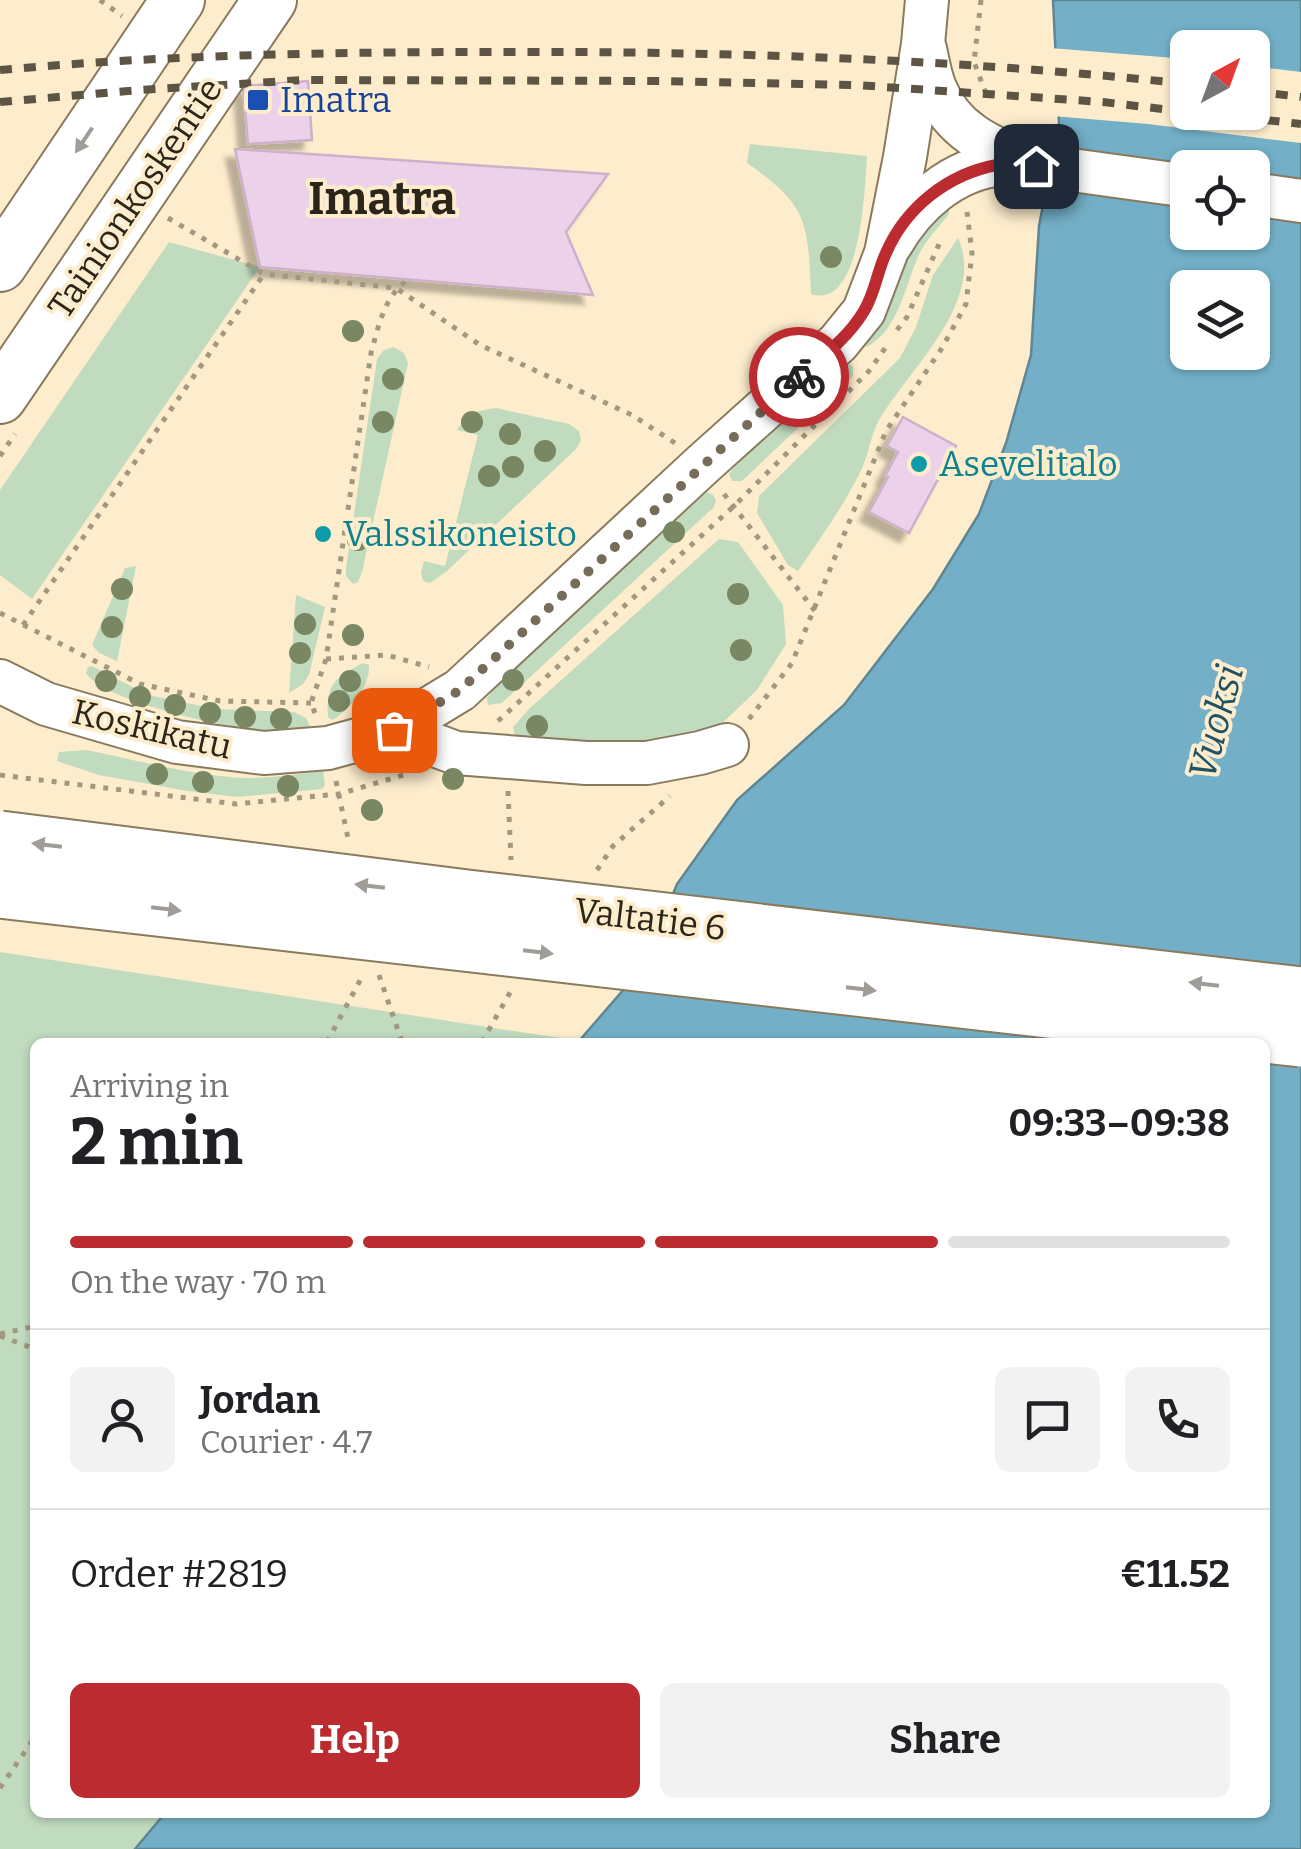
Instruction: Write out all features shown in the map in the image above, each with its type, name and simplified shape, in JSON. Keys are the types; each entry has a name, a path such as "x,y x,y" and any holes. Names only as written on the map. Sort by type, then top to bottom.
{"highway":[{"name":"Valtatie 6","path":"0,840 1301,995"},
{"name":"Valtatie 6","path":"0,890 1301,1039"}],"main road":[{"path":"0,265 178,0"},
{"name":"Tainionkoskentie","path":"0,397 270,0"}],"street":[{"name":"Koskikatu","path":"0,681 46,704 178,742 264,753 328,748 394,730 460,690 838,343 864,312 886,254 905,157 927,0"},
{"path":"923,44 935,87 951,118 998,150 1036,166 1170,184"},
{"name":"Koskikatu","path":"886,254 912,213 950,180 1000,164 1036,166"},
{"path":"1270,197 1301,201"},
{"path":"394,730 456,753 586,762 647,763 726,746"}],"path":[{"path":"100,0 118,13"},
{"path":"981,0 974,62 982,87"},
{"path":"592,876 614,846 726,746 792,663 886,431 942,348 966,304 972,253 967,212"},
{"path":"161,214 264,274 396,288 480,345 658,430 702,465 815,611"},
{"path":"23,625 264,274"},
{"path":"339,794 312,702 326,659 372,353 382,317 396,288 409,279"},
{"path":"0,614 140,684 220,700 312,702"},
{"path":"326,659 387,655 420,663"},
{"path":"378,974 401,1038"},
{"path":"484,1038 516,982"},
{"path":"0,1335 30,1327"},
{"path":"0,1335 30,1347"},
{"path":"0,1788 30,1744"}],"green space":[{"path":"750,144 867,156 862,217 851,265 841,284 828,294 811,294 806,233 801,218 783,192 747,163"},
{"path":"949,207 949,214 920,253 893,320 878,340 867,347 862,342 911,242"},
{"path":"958,238 964,262 962,287 953,311 878,422 856,480 798,571 788,565 757,513 759,496 900,358 916,327 933,275"},
{"path":"169,242 260,267 32,599 0,575 0,490"},
{"path":"393,347 404,353 408,363 362,572 353,584 346,576 346,568 377,359"},
{"path":"845,364 853,366 853,376 742,481 732,481 729,474 736,465"},
{"path":"496,408 569,424 579,431 581,440 447,571 430,583 423,581 424,561 445,566 478,435 457,430 474,414"},
{"path":"707,492 716,500 714,507 502,703 488,705 487,698 501,681"},
{"path":"719,539 738,542 783,605 786,644 757,690 715,730 673,748 517,744 513,727 530,708"},
{"path":"136,566 117,661 92,645 125,568"},
{"path":"296,595 325,607 309,675 289,693"},
{"path":"363,663 369,665 363,689 333,720 328,717 328,697 334,683"},
{"path":"92,666 148,695 216,709 294,712 306,718 310,726 254,730 186,716 135,701 96,683 86,673"},
{"path":"86,750 226,777 323,771 325,785 322,789 237,797 99,775 57,761 59,752"},
{"path":"0,952 559,1038 30,1038 30,1818 162,1818 135,1849 0,1849"}],"water":[{"name":"Vuoksi","path":"1053,0 1301,0 1301,1849 135,1849 161,1818 1270,1818 1270,1038 582,1038 644,966 677,884 737,800 844,705 933,589 979,514 1006,443 1031,355 1039,226 1059,123"}],"pier":[{"path":"1050,48 1170,58 1170,127 1053,116"},
{"path":"1270,68 1301,72 1301,143 1196,130 1270,130"}],"building":[{"path":"308,81 312,140 248,144 243,86"},
{"path":"235,149 608,174 566,232 593,295 260,267"},
{"name":"Asevelitalo","path":"903,417 956,446 909,533 869,512 898,452 887,446"}],"railway":[{"path":"0,70 308,54 666,53 927,63 1170,82"},
{"path":"0,102 304,80 664,81 856,85 1170,110"},
{"path":"1270,93 1301,97"},
{"path":"1270,120 1301,124"}],"way so far":[{"path":"394,730 460,690 799,377"}],"place":[{"name":"Imatra","path":"258,100"},
{"name":"Asevelitalo","path":"919,464"},
{"name":"Valssikoneisto","path":"323,534"}],"district":[{"name":"Imatra","path":"382,199"}],"route":[{"path":"799,377 838,343 864,312 898,231 928,198 950,180 966,174 1000,164 1036,166"}]}
